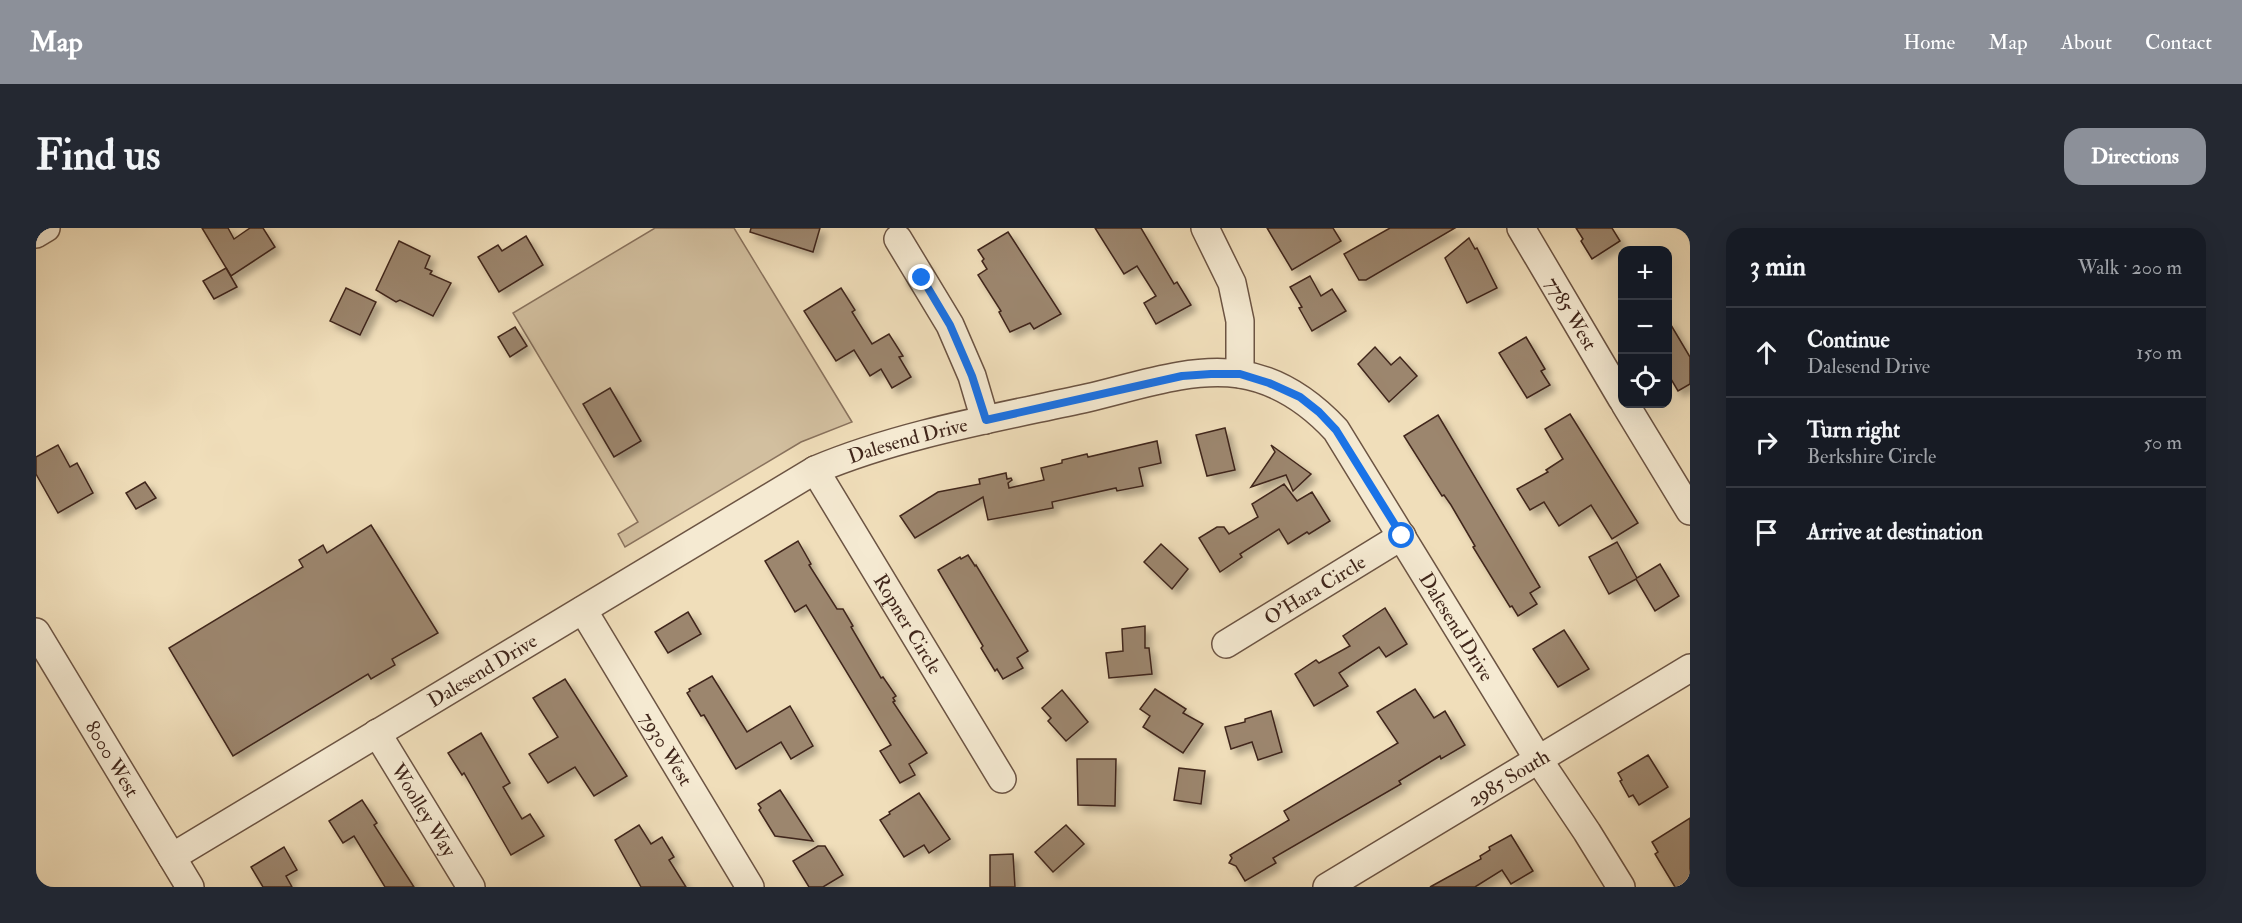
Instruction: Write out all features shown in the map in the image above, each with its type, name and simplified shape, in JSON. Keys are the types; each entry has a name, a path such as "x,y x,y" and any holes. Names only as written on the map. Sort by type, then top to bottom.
{"street":[{"path":"36,234 46,228"},
{"path":"1205,228 1232,283 1240,321 1240,374"},
{"name":"7785 West","path":"1521,228 1618,391"},
{"path":"898,239 950,325 972,376 986,420"},
{"name":"Dalesend Drive","path":"172,857 815,470 852,455 986,420 1182,376 1240,374 1269,383 1300,397 1336,430 1538,759 1621,887"},
{"path":"1627,408 1690,511"},
{"name":"Ropner Circle","path":"815,470 1002,779"},
{"name":"O'Hara Circle","path":"1226,644 1402,536"},
{"name":"7930 West","path":"583,610 750,887"},
{"name":"8000 West","path":"36,632 190,887"},
{"name":"2985 South","path":"1327,887 1690,668"},
{"name":"Woolley Way","path":"377,733 471,887"}],"shaded area":[{"path":"655,228 734,228 852,422 801,442 625,547 618,534 638,522 513,313"}],"building":[{"path":"202,228 228,228 234,239 250,228 263,228 275,247 231,276"},
{"path":"751,228 820,228 813,252 750,232"},
{"path":"1095,228 1141,228 1174,284 1177,282 1191,305 1156,324 1144,303 1156,296 1137,266 1124,274"},
{"path":"1267,228 1333,228 1341,241 1292,270"},
{"path":"1390,228 1455,228 1366,280 1359,280 1344,254"},
{"path":"1576,228 1612,228 1620,241 1592,259"},
{"path":"1008,232 1061,314 1034,329 1030,323 1010,332 999,312 1001,311 978,275 987,269 978,250"},
{"path":"526,236 543,265 499,292 478,257 498,245 502,251"},
{"path":"1469,238 1475,249 1477,248 1497,288 1467,303 1445,258"},
{"path":"399,241 430,256 425,268 432,271 430,274 451,283 433,316 400,300 396,302 376,290"},
{"path":"226,268 237,287 214,299 203,281"},
{"path":"1310,276 1321,296 1332,289 1346,311 1312,331 1290,287"},
{"path":"346,288 376,302 360,335 330,321"},
{"path":"841,288 855,310 852,312 872,344 889,334 903,356 899,357 911,377 892,388 881,369 870,376 854,350 836,361 804,311"},
{"path":"515,327 527,346 510,357 498,337"},
{"path":"1672,327 1690,357 1690,384 1678,391 1672,381"},
{"path":"1526,337 1545,369 1541,371 1550,385 1527,398 1499,353"},
{"path":"1375,347 1391,365 1400,357 1417,376 1389,402 1358,364"},
{"path":"610,388 641,441 614,457 583,404"},
{"path":"1570,414 1638,523 1612,539 1591,505 1559,526 1544,502 1530,510 1517,489 1548,472 1546,470 1563,459 1545,429"},
{"path":"1438,415 1540,587 1530,593 1537,604 1518,616 1473,547 1475,546 1451,505 1444,495 1442,496 1404,436"},
{"path":"1225,428 1235,470 1207,476 1196,435"},
{"path":"1157,441 1161,463 1139,468 1143,486 1117,491 1116,488 1052,502 1053,508 988,520 983,497 915,538 900,516 938,492 980,484 979,479 1006,473 1007,479 1012,480 1008,483 1009,488 1044,480 1041,468 1062,463 1062,460 1087,454 1088,457"},
{"path":"58,445 70,467 77,463 93,493 58,513 36,474 36,457"},
{"path":"1271,445 1311,474 1293,491 1286,475 1251,487 1275,452"},
{"path":"145,482 156,498 136,509 126,493"},
{"path":"1284,484 1297,501 1312,492 1330,521 1288,544 1279,529 1240,554 1242,557 1220,572 1199,538 1217,527 1224,527 1229,534 1258,517 1252,504"},
{"path":"371,525 438,633 392,659 395,665 371,679 368,674 233,756 169,648 303,567 299,560 323,545 327,553"},
{"path":"798,541 811,564 809,565 837,609 843,609 881,678 883,677 896,696 893,702 927,753 909,764 915,775 900,783 880,751 891,745 806,605 795,612 765,561"},
{"path":"1617,542 1637,578 1660,564 1679,596 1655,611 1636,579 1609,594 1589,557"},
{"path":"1161,544 1188,569 1172,589 1144,562"},
{"path":"968,555 1028,651 1017,658 1023,668 1003,679 997,669 995,671 981,648 983,646 938,570"},
{"path":"1385,608 1407,644 1386,657 1379,647 1339,673 1348,686 1314,706 1295,674 1316,660 1319,663 1350,646 1343,636"},
{"path":"688,612 701,634 668,653 655,632"},
{"path":"1145,626 1145,648 1149,648 1152,674 1109,678 1106,653 1123,651 1122,629"},
{"path":"1564,630 1589,669 1558,687 1533,649"},
{"path":"712,676 747,732 790,706 813,746 791,759 781,742 736,769 704,715 701,716 687,693 689,689"},
{"path":"565,679 627,776 594,796 575,767 548,783 529,754 558,737 533,698"},
{"path":"1155,689 1186,709 1183,713 1203,724 1183,753 1143,727 1150,716 1140,709"},
{"path":"1415,689 1434,718 1445,711 1465,745 1441,759 1440,756 1399,781 1401,784 1273,858 1276,863 1245,881 1236,866 1229,863 1232,858 1230,855 1289,820 1284,811 1398,743 1377,712"},
{"path":"1062,690 1088,722 1066,741 1048,721 1051,718 1042,708"},
{"path":"1271,711 1282,752 1258,760 1252,742 1231,749 1225,727 1245,722 1245,719"},
{"path":"481,733 510,783 503,787 522,819 530,814 544,836 511,855 464,773 462,775 448,753"},
{"path":"1648,755 1668,787 1639,805 1633,795 1629,797 1618,773"},
{"path":"1077,759 1116,759 1115,806 1078,805"},
{"path":"1179,768 1205,771 1201,804 1174,800"},
{"path":"780,790 813,841 775,836 759,810 761,808 758,804"},
{"path":"919,793 950,839 929,853 924,845 904,857 880,820"},
{"path":"362,800 377,823 374,825 414,887 385,887 354,836 343,843 329,821"},
{"path":"1690,818 1690,887 1675,887 1655,854 1658,852 1652,842"},
{"path":"639,825 651,844 662,837 674,857 669,860 686,887 641,887 615,840"},
{"path":"1066,825 1084,844 1053,872 1035,852"},
{"path":"1511,835 1533,871 1511,884 1502,870 1475,887 1430,887 1481,859 1480,856 1490,850 1489,847"},
{"path":"818,846 825,846 843,875 823,887 809,887 793,861"},
{"path":"284,847 297,870 286,876 292,887 263,887 251,867"},
{"path":"1013,854 1015,887 990,887 990,855"}],"route":[{"path":"922,278 950,325 972,376 986,420 1182,376 1240,374 1269,383 1300,397 1319,412 1336,430 1402,536"}]}
